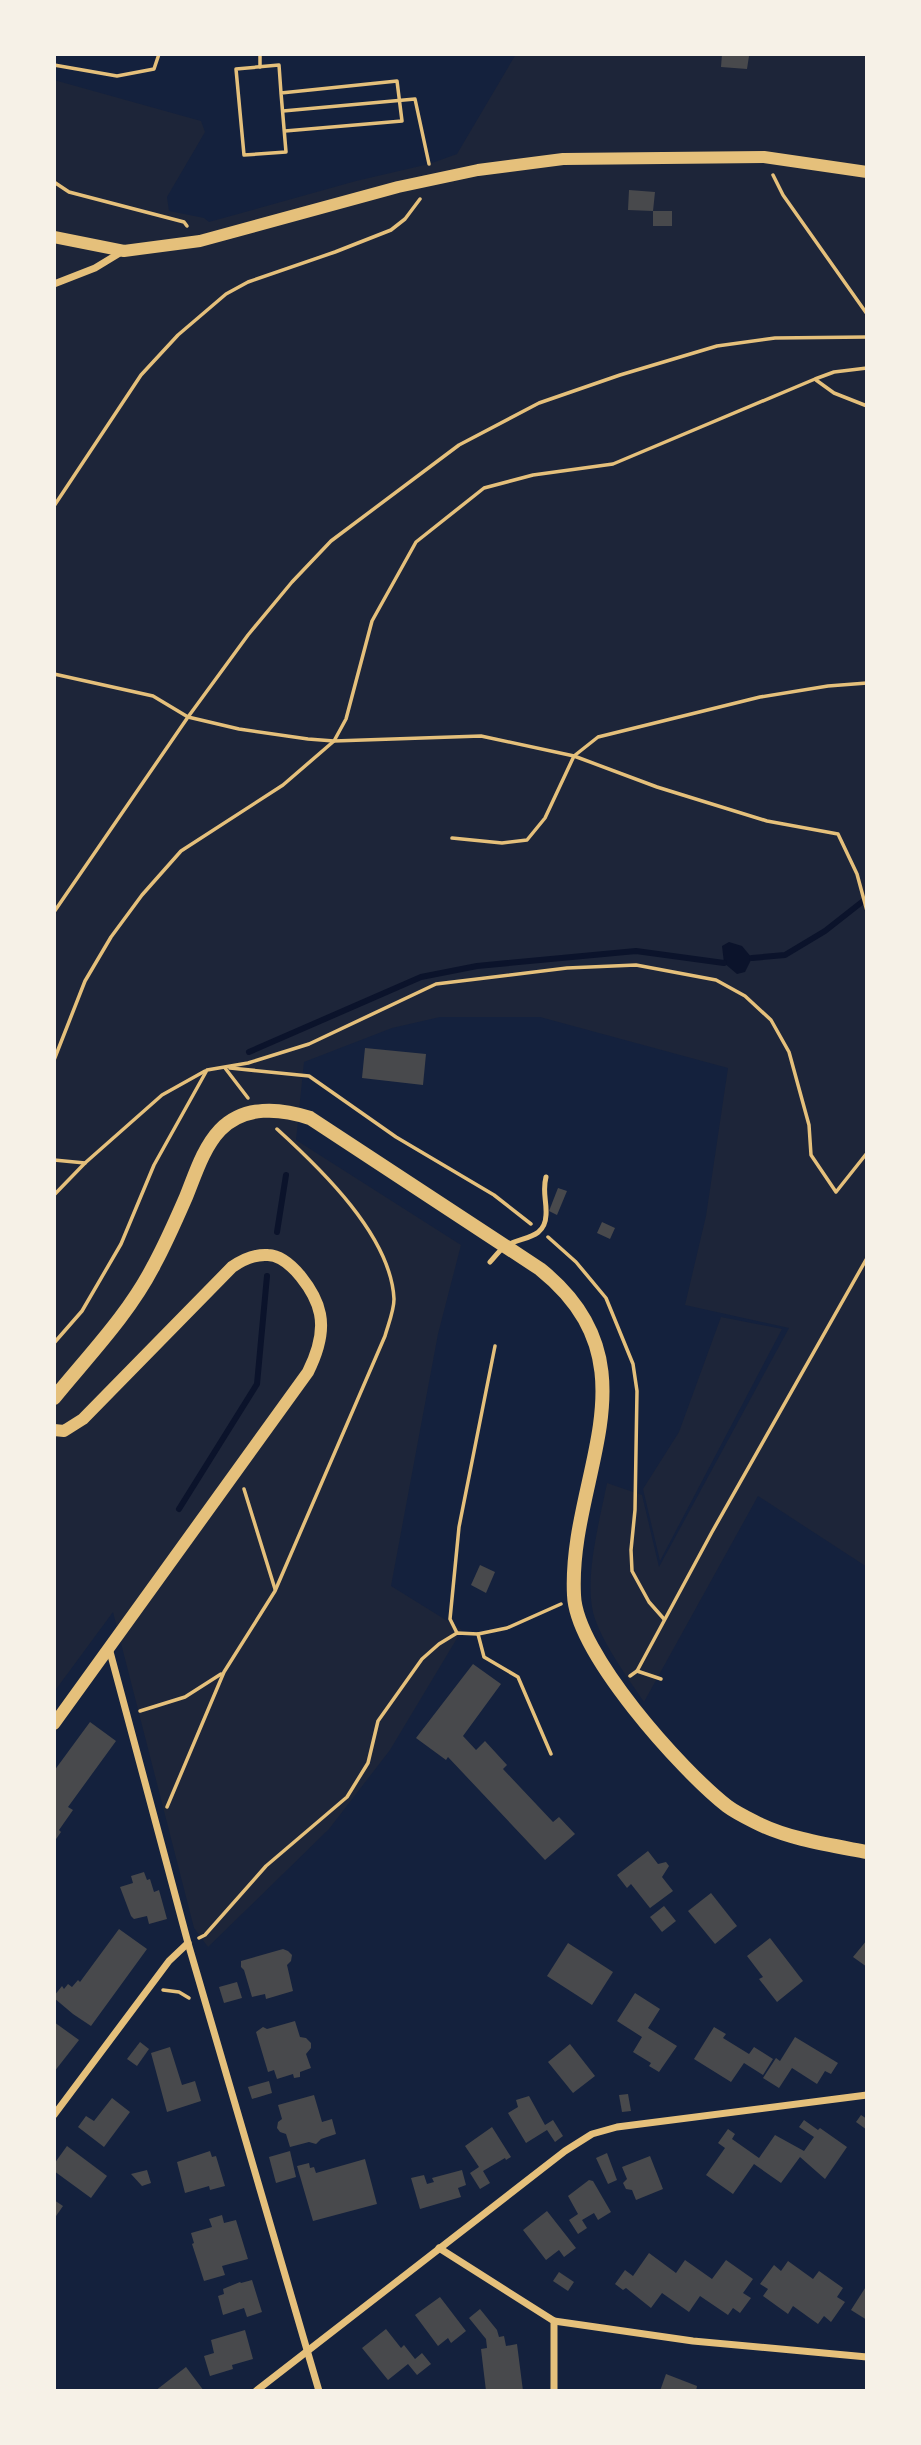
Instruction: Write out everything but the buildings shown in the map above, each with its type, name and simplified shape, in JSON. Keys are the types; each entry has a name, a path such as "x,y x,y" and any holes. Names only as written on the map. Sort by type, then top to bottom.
{"main road":[{"path":"54,1398 120,1319 153,1268 209,1145 220,1130 235,1119 258,1111 288,1110 310,1118 505,1246 561,1286 576,1303 590,1326 602,1378 598,1442 574,1566 574,1598 580,1623 591,1648 616,1685 692,1774 729,1807 757,1823 787,1834 867,1852"}],"street":[{"path":"54,237 124,251 200,241 433,179 563,159 764,158 867,172"},
{"path":"54,284 95,268 124,251"},
{"path":"54,1430 64,1431 83,1419 232,1267 245,1259 268,1254 280,1258 306,1282 314,1296 321,1315 319,1348 308,1372 54,1724"},
{"path":"109,1648 188,1943 319,2391"},
{"path":"54,2115 169,1961 188,1943"},
{"path":"256,2391 565,2151 592,2134 628,2125 867,2095"},
{"path":"439,2248 554,2321 692,2341 867,2357"},
{"path":"554,2321 554,2391"}],"lane":[{"path":"490,1262 505,1246 529,1239 547,1223 543,1191 546,1177"}],"path":[{"path":"54,65 117,76 154,69 159,54"},
{"path":"260,54 260,67"},
{"path":"279,65 286,152 244,155 236,69 260,67 279,65"},
{"path":"281,93 397,80 402,121 285,131"},
{"path":"283,111 415,99 426,153"},
{"path":"764,158 783,195 867,314"},
{"path":"54,506 141,375 187,326 226,294 247,282 391,230 405,219 433,179"},
{"path":"54,182 69,192 184,222 200,241"},
{"path":"54,912 188,717 248,635 292,582 331,541 459,445 539,403 717,346 775,338 867,337"},
{"path":"54,1060 85,981 111,937 142,895 181,851 283,785 334,741 346,719 372,621 416,542 484,488 533,475 613,464 815,379 834,372 867,368"},
{"path":"815,379 834,393 867,406"},
{"path":"54,674 153,696 188,717 239,729 334,741 481,736 574,756 657,787 767,821 838,834 857,874 867,911"},
{"path":"452,838 502,843 527,840 545,818 574,756 598,737 760,697 867,683"},
{"path":"54,1195 85,1163 162,1095 207,1070 309,1044 436,984 567,968 636,965 716,980 745,996 771,1020 789,1052 809,1125 811,1155 836,1192 867,1153"},
{"path":"158,1828 223,1672 275,1591 385,1336 394,1300 386,1264 356,1210 308,1157 258,1111 225,1067"},
{"path":"225,1067 309,1076 396,1136 494,1195 576,1262 606,1298 633,1364 637,1391 632,1571 644,1593 664,1619"},
{"path":"54,1343 82,1311 121,1244 154,1165 207,1070"},
{"path":"54,1160 85,1163"},
{"path":"616,1685 637,1671 867,1258"},
{"path":"457,1633 450,1619 459,1527 495,1346"},
{"path":"238,1469 275,1591"},
{"path":"188,1943 205,1935 266,1866 347,1797 368,1763 378,1721 422,1659 457,1633 478,1634 507,1628 541,1614"},
{"path":"478,1634 484,1657 518,1677 551,1754"},
{"path":"637,1671 661,1679"},
{"path":"128,1715 185,1697 223,1672"},
{"path":"164,1990 179,1992 190,1999"}],"shaded area":[{"path":"516,54 867,54 867,1567 758,1496 644,1702 614,1656 595,1618 591,1593 592,1561 607,1483 642,1495 659,1567 789,1328 685,1305 706,1216 728,1068 540,1017 440,1017 392,1028 304,1062 296,1140 461,1245 438,1334 391,1586 462,1630 390,1750 329,1829 208,1947 194,1928 113,1612 54,1692 54,80 201,121 205,132 167,197 169,211 204,218 209,222 356,181 429,164 457,154"},
{"path":"729,942 742,946 752,958 745,972 737,974 724,963 722,946"},
{"path":"721,1317 782,1329 660,1561 643,1489 679,1432"}],"waterway":[{"path":"752,958 785,955 825,931 867,898"},
{"path":"249,1052 421,977 477,966 636,951 724,963"},
{"path":"277,1232 286,1175"},
{"path":"179,1509 257,1384 267,1276"}]}
